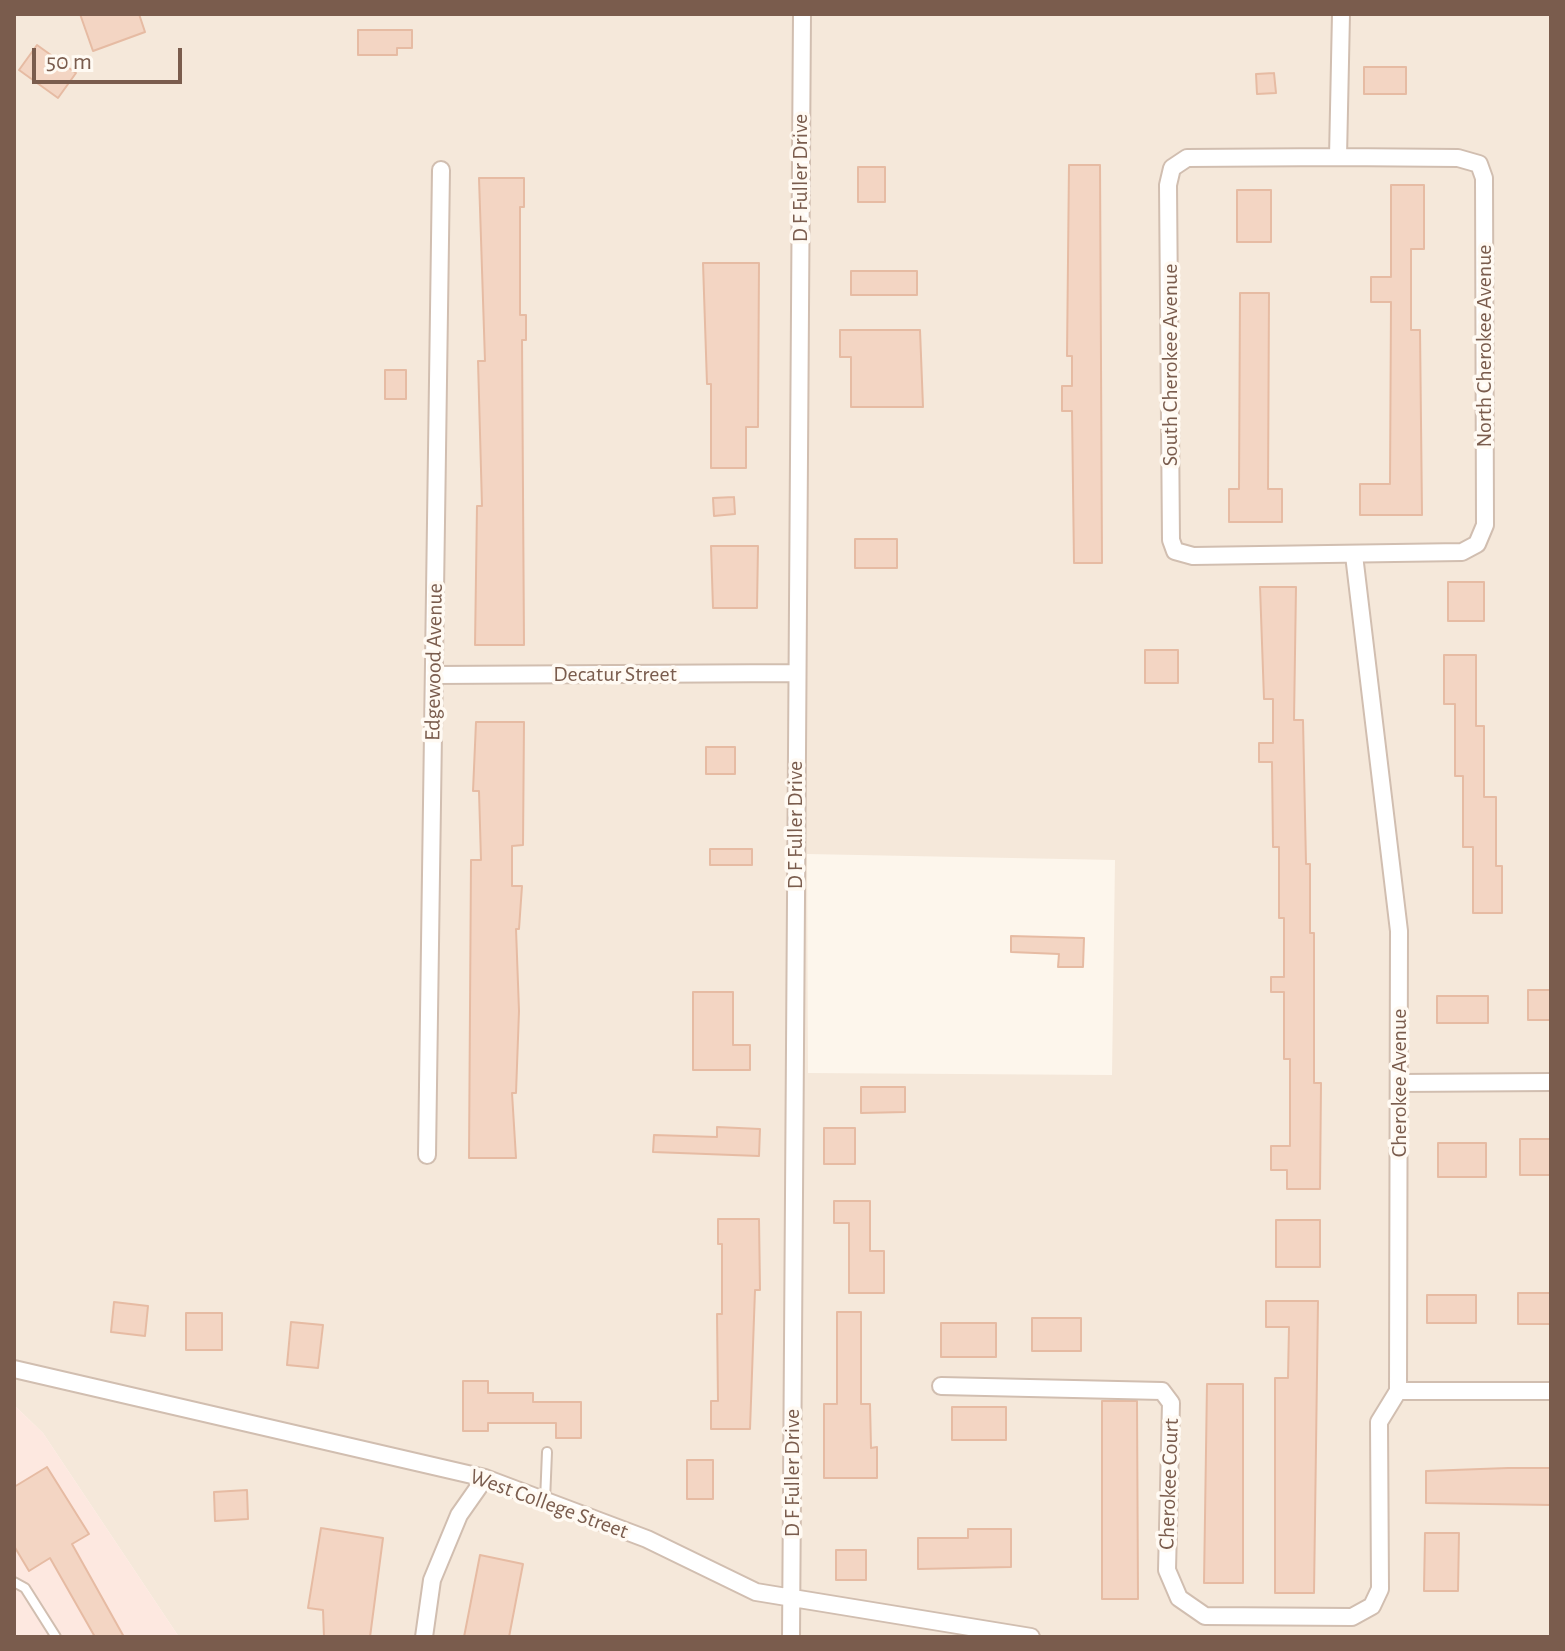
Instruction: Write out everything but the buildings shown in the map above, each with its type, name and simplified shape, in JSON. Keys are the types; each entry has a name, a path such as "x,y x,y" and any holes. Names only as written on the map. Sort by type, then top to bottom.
{"street":[{"name":"D F Fuller Drive","path":"791,1637 802,14"},
{"path":"1338,157 1341,14"},
{"name":"South Cherokee Avenue","path":"1338,157 1187,158 1172,168 1168,185 1171,540 1175,551 1193,556 1354,555"},
{"name":"North Cherokee Avenue","path":"1338,157 1458,158 1479,164 1484,178 1485,525 1477,544 1462,552 1354,555"},
{"name":"Edgewood Avenue","path":"427,1155 441,170"},
{"name":"Cherokee Avenue","path":"1354,555 1399,931 1398,1391 1379,1422 1380,1589 1372,1606"},
{"name":"Decatur Street","path":"434,675 796,673"},
{"path":"1399,1083 1551,1082"},
{"name":"West College Street","path":"14,1369 485,1478 647,1539 756,1592 1031,1637"},
{"name":"Cherokee Court","path":"941,1386 1162,1391 1171,1403 1167,1570 1179,1598 1205,1616 1352,1617 1372,1606"},
{"path":"1398,1391 1551,1391"},
{"path":"424,1637 432,1580 459,1515 485,1478"}],"lane":[{"path":"545,1501 547,1452"},
{"path":"14,1582 25,1588 56,1637"}],"shaded area":[{"path":"14,14 1551,14 1551,1637 179,1637 43,1433 14,1405","holes":["807,854 1115,860 1112,1075 808,1073"]},
{"path":"14,1405 43,1433 179,1637 14,1637"}]}
